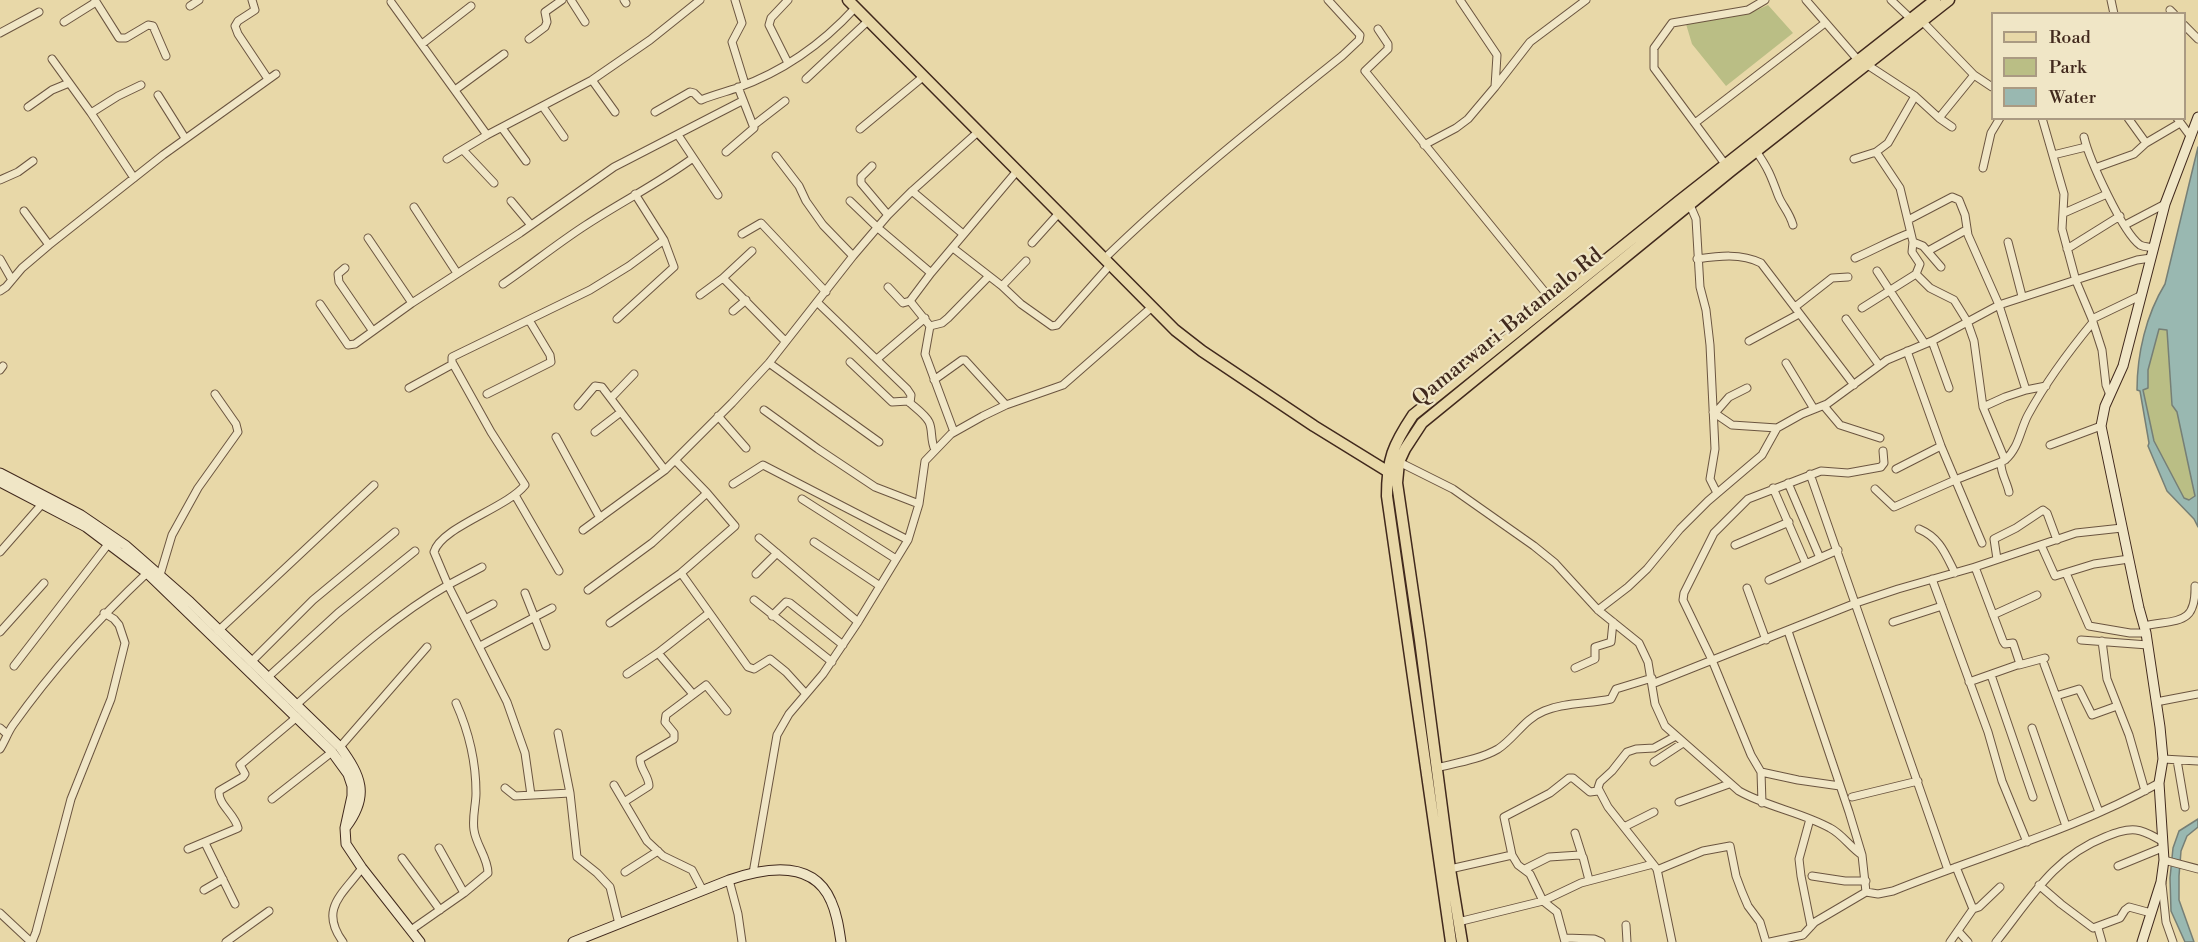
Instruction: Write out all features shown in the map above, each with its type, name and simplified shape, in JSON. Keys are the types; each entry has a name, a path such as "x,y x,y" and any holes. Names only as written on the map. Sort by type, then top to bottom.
{"main road":[{"path":"1916,20 1935,0"},
{"name":"Qamarwari-Batamalo Rd","path":"1450,942 1387,496 1387,471 1400,434 1413,415 1725,165 1916,20 1949,0"},
{"path":"852,4 1152,307 1202,351 1314,426 1387,471 1399,503"},
{"name":"Qamarwari-Batamalo Rd","path":"1462,942 1399,503 1397,472 1399,462 1422,423 1862,62"},
{"path":"1553,302 1556,314"},
{"path":"1404,614 1416,612"}],"street":[{"path":"190,6 199,0"},
{"path":"252,0 255,10 238,21 235,26 268,79"},
{"path":"529,39 545,27 547,22 545,12 562,0"},
{"path":"571,0 585,22"},
{"path":"447,159 487,135 592,80 650,40 700,0"},
{"path":"735,0 742,22 734,35 732,44 745,84"},
{"path":"788,0 771,18 769,25 788,63"},
{"path":"952,248 1048,325 1053,326 1155,209 1359,40 1360,35 1355,28 1328,0"},
{"path":"1460,0 1497,55 1495,87"},
{"path":"1424,145 1468,119 1530,42 1586,0"},
{"path":"1725,165 1654,68 1654,48 1672,23 1748,10 1765,0"},
{"path":"1806,0 1862,62 1916,96 1952,127"},
{"path":"1891,0 1916,20 1974,75 1991,86"},
{"path":"64,22 96,1 119,38 122,39 148,25 153,26 166,56"},
{"path":"392,1 487,135"},
{"path":"655,112 692,92 701,100 738,87 788,63 831,33 852,4"},
{"path":"422,44 471,6"},
{"path":"0,33 39,12"},
{"path":"806,79 869,20"},
{"path":"1695,123 1825,23"},
{"path":"2186,27 2198,39"},
{"path":"1378,29 1388,44 1388,49 1365,71 1553,302"},
{"path":"455,90 504,54"},
{"path":"52,59 92,113 134,178"},
{"path":"0,291 49,245 134,178 185,138 276,74"},
{"path":"1939,118 1974,75"},
{"path":"860,129 924,76"},
{"path":"592,80 615,112"},
{"path":"27,107 52,90 69,83"},
{"path":"92,113 118,96 141,85"},
{"path":"738,87 754,125"},
{"path":"158,95 185,138"},
{"path":"1854,159 1876,152 1888,143 1916,96"},
{"path":"320,304 348,345 355,344 372,330 614,167 742,101"},
{"path":"726,152 784,101"},
{"path":"543,107 564,137"},
{"path":"2142,942 2167,861 2162,840 2159,783 2163,759 2148,645 2101,426 2105,406 2123,366 2165,204 2198,117"},
{"path":"1983,168 1991,133 1999,120"},
{"path":"2043,120 2064,194 2064,213 2061,225 2076,281 2102,350 2106,386 2110,395"},
{"path":"2129,120 2146,143"},
{"path":"2095,168 2131,156 2178,121 2191,137"},
{"path":"502,128 526,161"},
{"path":"583,530 665,470 675,460 769,363 888,215 980,131"},
{"path":"678,135 718,195"},
{"path":"2084,137 2086,147 2107,194 2125,225 2139,244 2154,248"},
{"path":"2053,155 2086,147"},
{"path":"463,150 494,183"},
{"path":"1756,151 1772,174 1778,197 1788,211 1793,225"},
{"path":"1862,309 1916,274 1920,264 1912,252 1913,242 1900,188 1876,152"},
{"path":"776,156 799,186 806,201 823,225 853,256"},
{"path":"503,284 584,226 635,194 660,182 693,158"},
{"path":"0,180 18,172 33,161"},
{"path":"872,166 861,177 861,183 888,215"},
{"path":"888,287 903,303 910,301 1017,171"},
{"path":"912,191 963,234"},
{"path":"617,319 673,270 673,263 664,240 635,194"},
{"path":"2064,213 2107,194"},
{"path":"1908,220 1954,197 1959,200 1964,210 1966,230 1999,305 2026,390"},
{"path":"511,201 531,225"},
{"path":"850,201 931,273"},
{"path":"2125,225 2165,204"},
{"path":"1690,205 1696,219 1697,259 1710,345 1715,449 1710,479 1717,493"},
{"path":"414,207 457,273"},
{"path":"24,211 49,245"},
{"path":"1032,243 1059,213"},
{"path":"2067,249 2120,216"},
{"path":"742,234 759,224 763,225 826,292"},
{"path":"1928,251 1966,230"},
{"path":"1856,258 1888,241 1910,233"},
{"path":"368,238 412,303"},
{"path":"531,795 522,744 504,696 467,618 448,585 434,552 435,546 448,534 515,495 525,485 524,480 491,432 451,360 453,355 590,290 629,266 664,240"},
{"path":"1913,242 1920,244 1928,251 1941,267"},
{"path":"2008,242 2022,296"},
{"path":"700,295 723,278 752,251"},
{"path":"1697,259 1728,255 1752,258 1761,263 1854,385"},
{"path":"0,258 12,280"},
{"path":"1714,412 1732,424 1777,428 1824,406 1879,365 1999,305 2137,260 2151,258"},
{"path":"1002,286 1026,261"},
{"path":"345,268 338,274 338,279 372,330"},
{"path":"1876,271 1929,342 1949,388"},
{"path":"1916,274 1935,291 1954,300 1967,321 1974,341 1983,407 2003,461 2009,492"},
{"path":"930,326 938,325 948,318 988,276"},
{"path":"1749,341 1797,310 1832,278 1848,277"},
{"path":"723,278 785,341"},
{"path":"1875,489 1894,507 2003,461 2015,448 2028,414 2092,320 2140,296"},
{"path":"732,311 746,300"},
{"path":"910,301 930,326 925,354 954,432"},
{"path":"817,302 908,389 911,395 910,403"},
{"path":"753,873 777,735 789,714 843,645 908,540 919,504 925,461 954,432 1006,405 1063,385 1152,307"},
{"path":"877,359 925,318"},
{"path":"1846,319 1879,365"},
{"path":"487,394 551,362 550,355 529,320"},
{"path":"1907,351 1941,446 1982,543"},
{"path":"934,380 965,360 1006,405"},
{"path":"850,362 892,402 910,403 929,422 931,442 935,450"},
{"path":"769,363 879,442"},
{"path":"1786,363 1814,409"},
{"path":"410,388 453,364"},
{"path":"611,398 634,374"},
{"path":"578,406 597,385 602,387 665,470"},
{"path":"1983,407 2005,397 2046,386"},
{"path":"1714,412 1729,397 1747,388"},
{"path":"160,574 172,535 198,488 238,432 236,424 215,394"},
{"path":"1824,406 1840,425 1880,438"},
{"path":"764,410 875,487 919,504"},
{"path":"596,432 621,412"},
{"path":"718,416 746,448"},
{"path":"2050,445 2101,426"},
{"path":"1598,610 1628,587 1647,569 1680,529 1717,493 1762,455 1777,428"},
{"path":"556,437 600,518"},
{"path":"1896,469 1941,446"},
{"path":"1762,803 1761,772 1751,755 1712,660 1683,600 1684,593 1714,533 1748,499 1810,474 1826,470 1848,473 1879,468 1884,463 1883,451"},
{"path":"610,623 681,573 735,526 708,493 675,460"},
{"path":"1399,462 1437,480 1506,524 1556,563 1598,610 1639,643 1648,662 1659,715 1665,726 1729,784 1762,803 1810,819 1836,831 1849,846 1862,855"},
{"path":"733,484 763,465 908,540"},
{"path":"0,473 90,520 160,574 296,705 356,771 361,794 358,807 345,828 346,844 420,942"},
{"path":"1810,474 1947,870"},
{"path":"0,482 86,527 147,573 297,717 336,750"},
{"path":"1788,483 1820,558"},
{"path":"218,631 374,485"},
{"path":"1773,488 1806,564"},
{"path":"588,590 652,543 708,493"},
{"path":"515,495 559,571"},
{"path":"802,499 896,559"},
{"path":"0,552 42,504"},
{"path":"1997,559 1994,539 2043,510 2047,513 2057,540"},
{"path":"1735,545 1789,522"},
{"path":"1436,768 1499,748 1523,725 1545,711 1561,706 1611,699 1616,689 1652,681 1712,660 1856,603 2057,540 2092,531 2122,528"},
{"path":"1920,529 1936,538 1941,544 1954,573"},
{"path":"251,662 313,600 396,532"},
{"path":"759,538 858,622"},
{"path":"814,542 880,586"},
{"path":"15,666 109,543"},
{"path":"2041,545 2054,575 2094,564 2130,559"},
{"path":"1769,579 1838,550"},
{"path":"267,678 338,613 415,552"},
{"path":"756,574 777,554"},
{"path":"296,705 358,649 418,602 482,567"},
{"path":"1975,567 2004,643 2013,643 2019,665"},
{"path":"0,749 72,650 104,613 147,573"},
{"path":"681,573 748,668 754,669 764,660 770,659 776,662 806,694"},
{"path":"2066,573 2089,626 2130,633 2187,617 2194,608 2195,586"},
{"path":"1932,579 1988,732 2002,781 2027,842"},
{"path":"0,632 44,583"},
{"path":"1747,588 1766,640"},
{"path":"525,593 546,646"},
{"path":"1993,615 2037,595"},
{"path":"754,600 831,662"},
{"path":"772,616 786,602 790,603 843,645"},
{"path":"467,618 493,604"},
{"path":"1893,622 1942,606"},
{"path":"480,646 552,608"},
{"path":"0,913 31,942 36,933 71,799 111,699 125,643 119,625 104,613"},
{"path":"627,674 709,613"},
{"path":"1575,668 1595,659 1595,647 1611,642 1613,622"},
{"path":"1788,631 1862,855 1866,892"},
{"path":"2081,640 2148,645"},
{"path":"2102,641 2107,679 2129,735 2145,791"},
{"path":"272,799 336,750 427,646"},
{"path":"658,653 692,693"},
{"path":"1969,682 2019,665 2045,661 2099,812"},
{"path":"1991,675 2033,797"},
{"path":"624,802 649,786 649,780 640,765 640,759 674,739 674,733 665,722 665,717 692,693 708,686 727,711"},
{"path":"2056,696 2079,689 2092,715 2117,706"},
{"path":"2157,702 2198,694"},
{"path":"411,930 487,876 489,870 474,834 476,793 472,748 456,703"},
{"path":"188,849 238,828 237,822 221,801 219,791 243,777 245,774 240,765 297,717"},
{"path":"0,728 8,735"},
{"path":"2032,728 2066,826"},
{"path":"558,733 570,793 577,857 610,887 619,924"},
{"path":"1672,942 1655,867 1598,791 1600,782 1627,752 1654,748 1676,736"},
{"path":"1654,762 1683,743"},
{"path":"2163,759 2198,761"},
{"path":"2177,760 2185,807"},
{"path":"1761,772 1840,786"},
{"path":"1598,791 1590,792 1573,778 1569,778 1550,793 1504,817 1512,855 1518,865 1530,874 1543,901 1557,912 1565,940 1594,939 1601,942"},
{"path":"1852,797 1918,781"},
{"path":"1458,922 1543,901 1589,880 1655,867 1702,851 1730,846 1742,892 1748,906 1760,922 1768,942 1800,936 1811,926 1866,892 1887,892 2027,842 2122,803 2159,783"},
{"path":"1679,802 1729,784"},
{"path":"615,785 647,841 658,851 692,870 702,889"},
{"path":"505,788 514,796 570,793"},
{"path":"1624,827 1654,812"},
{"path":"1810,819 1799,859 1811,926"},
{"path":"1996,942 2039,885 2069,856 2097,840 2118,832 2137,830 2162,840"},
{"path":"1575,833 1589,880"},
{"path":"2118,866 2162,840"},
{"path":"206,843 235,904"},
{"path":"439,848 464,893"},
{"path":"625,872 658,851"},
{"path":"1450,869 1512,855"},
{"path":"1525,869 1549,858 1582,855"},
{"path":"402,858 440,910"},
{"path":"2167,861 2198,869"},
{"path":"1956,867 1973,909"},
{"path":"343,942 332,925 333,910 362,868"},
{"path":"688,897 698,896 753,873 770,870 810,875 820,883 841,942"},
{"path":"573,942 688,897 702,889 772,874 793,875 814,885 829,903 835,942"},
{"path":"1812,876 1845,881 1866,881"},
{"path":"204,890 223,879"},
{"path":"730,882 742,942"},
{"path":"2161,882 2166,922 2173,942"},
{"path":"2039,885 2088,926 2098,928 2120,918 2129,907 2151,913"},
{"path":"1950,942 1973,909 1979,907 2000,886"},
{"path":"226,942 268,911"},
{"path":"1626,925 1627,942"},
{"path":"2098,928 2102,942"},
{"path":"1958,931 1968,942"}],"green space":[{"path":"1768,5 1793,33 1726,86 1692,44 1686,24 1748,14"},
{"path":"2159,328 2167,329 2172,405 2177,412 2195,497 2189,500 2184,498 2154,441 2143,390 2148,388 2148,370"}],"water":[{"path":"2198,147 2198,527 2194,519 2167,491 2148,446 2140,391 2137,390 2144,335 2158,296 2165,284","holes":["2159,329 2167,330 2172,405 2177,412 2195,496 2189,500 2184,498 2154,441 2143,390 2148,388 2148,370"]},
{"path":"2198,819 2198,827 2187,836 2181,851 2179,900 2194,942 2185,942 2171,911 2170,878 2173,848 2179,831"}]}
